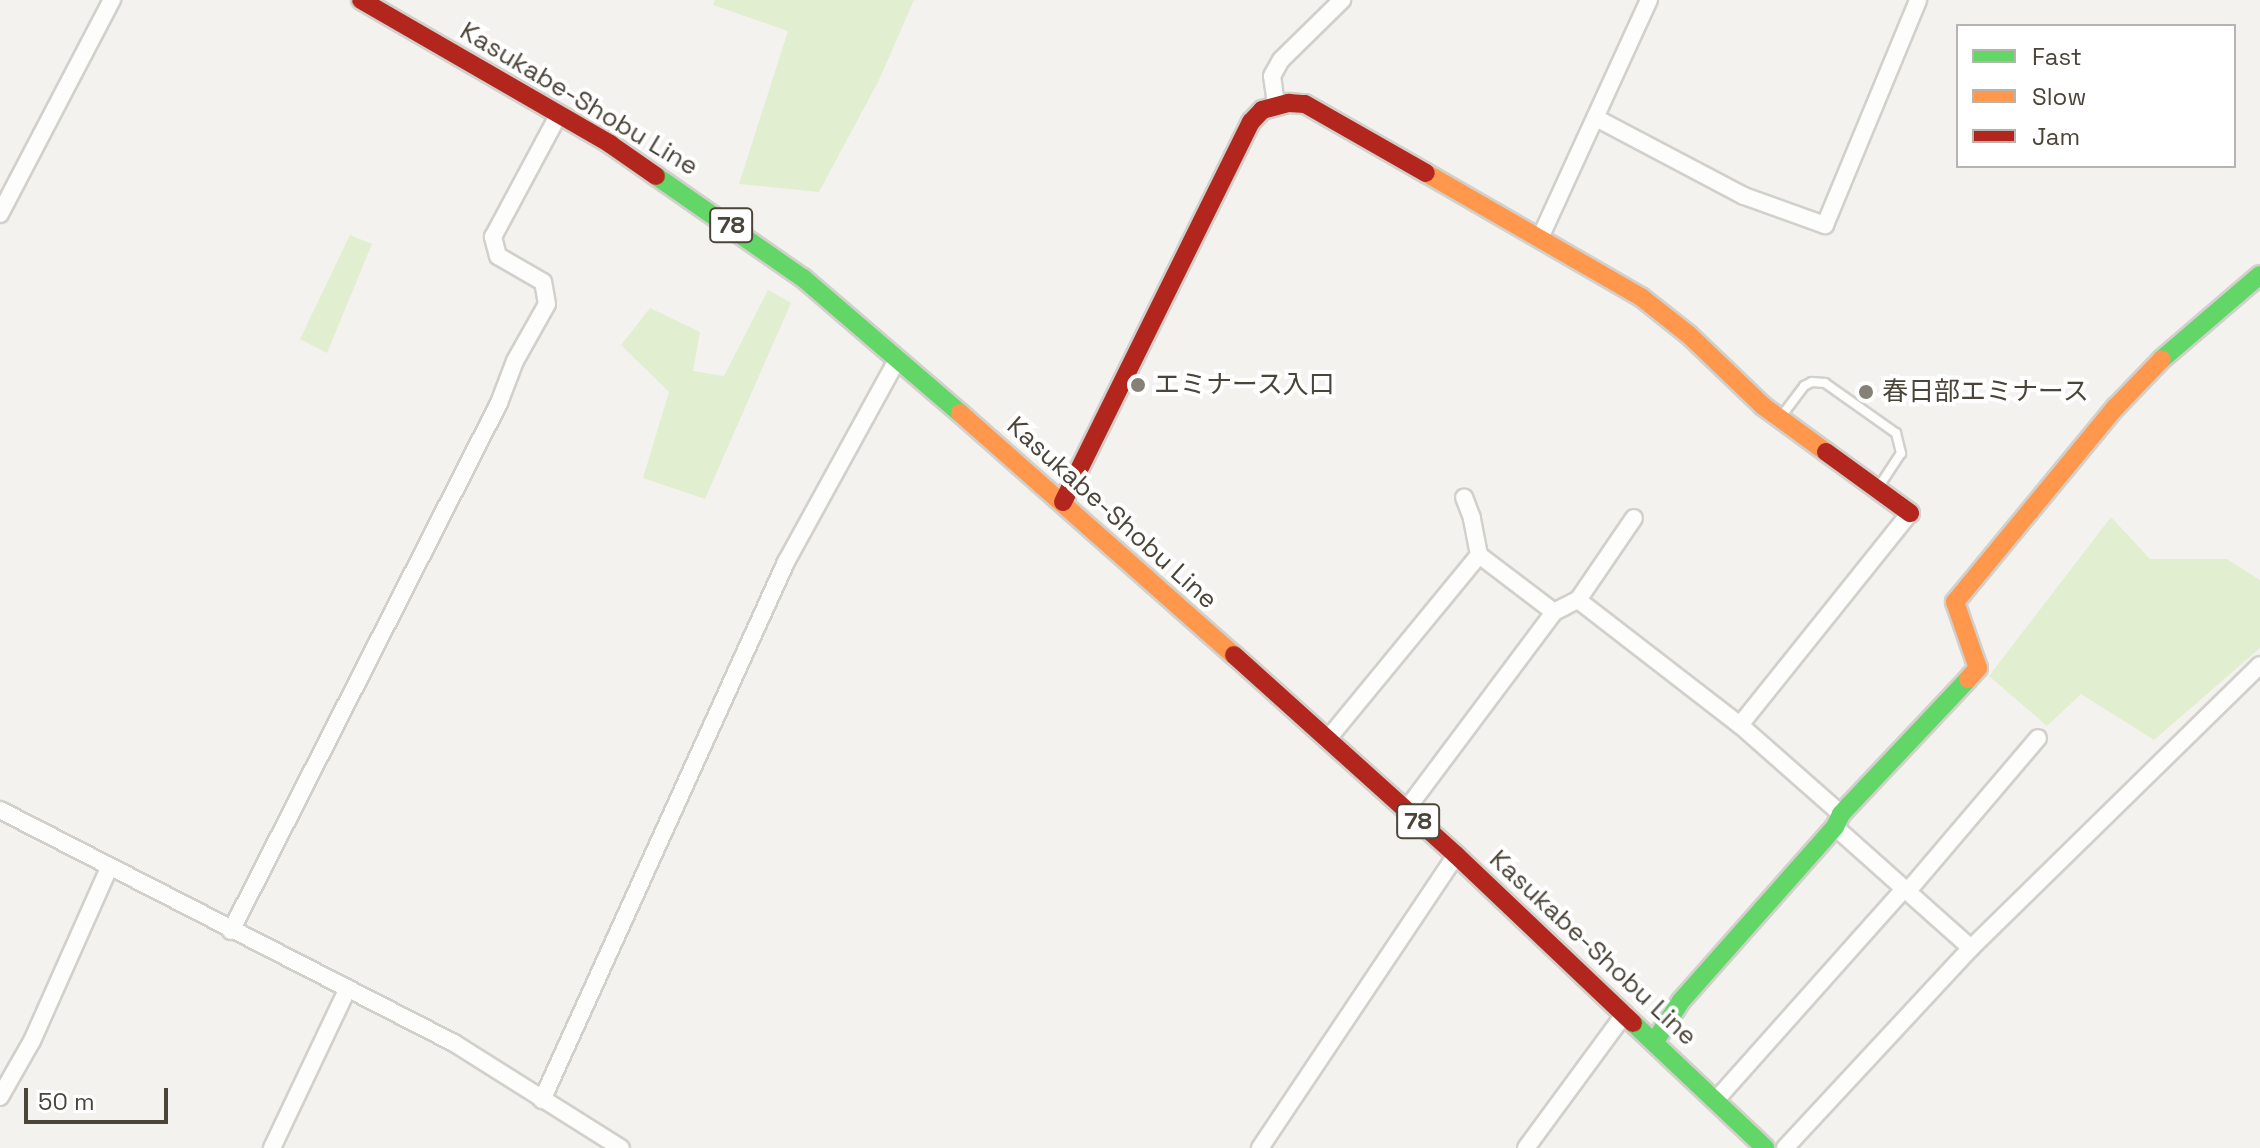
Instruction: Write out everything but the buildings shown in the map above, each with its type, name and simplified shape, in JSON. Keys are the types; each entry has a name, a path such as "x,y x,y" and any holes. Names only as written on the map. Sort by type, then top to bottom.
{"street":[{"path":"0,214 112,0"},
{"name":"Kasukabe-Shobu Line","path":"361,0 559,114 708,209 803,278 1063,502 1456,855 1765,1148"},
{"path":"1540,238 1649,0"},
{"path":"1596,118 1744,196 1825,225 1918,0"},
{"path":"1276,104 1272,76 1281,60 1334,2"},
{"path":"1063,502 1251,122 1276,104 1305,104 1540,238 1665,314 1780,419 1910,513 1740,725"},
{"path":"231,931 499,403 515,361 547,304 543,282 498,256 493,237 559,114"},
{"path":"1655,1041 1681,1001 1838,821 1978,668 1955,602 2116,407 2168,353 2260,275"},
{"path":"542,1100 786,562 897,360"},
{"path":"1464,497 1472,518 1479,555 1554,612"},
{"path":"1406,810 1554,612 1578,600 1634,518"},
{"path":"1327,740 1479,555"},
{"path":"1578,600 1740,725 1905,891 1971,948"},
{"path":"1785,1148 1971,948 2260,665"},
{"path":"1716,1100 2038,738"},
{"path":"0,810 454,1043 621,1148"},
{"path":"1265,1146 1456,855"},
{"path":"0,1097 32,1041 109,868"},
{"path":"272,1148 347,990"},
{"path":"1526,1148 1625,1013"}],"lane":[{"path":"1780,419 1804,386 1812,382 1825,383 1896,433 1901,453 1877,490"}],"green space":[{"path":"715,0 914,0 879,80 819,192 739,184 788,31 713,5"},
{"path":"350,235 372,244 327,353 300,339"},
{"path":"768,290 791,303 705,499 643,478 669,392 621,345 650,308 700,332 693,371 724,376"},
{"path":"2111,517 2150,559 2227,559 2260,580 2260,648 2154,740 2081,694 2047,726 1989,676"}],"traffic: fast":[{"path":"656,176 803,278 960,413"},
{"path":"2162,359 2260,275"},
{"path":"1655,1041 1681,1001 1835,827 1841,814 1968,679"},
{"path":"1633,1023 1765,1148"}],"traffic: slow":[{"path":"1426,173 1641,297 1689,335 1763,406 1826,452"},
{"path":"1968,679 1978,668 1955,602 2116,407 2162,359"},
{"path":"960,413 1234,655"}],"traffic: jam":[{"path":"361,0 610,144 656,176"},
{"path":"1063,502 1251,122 1262,110 1289,103 1305,104 1426,173"},
{"path":"1826,452 1910,513"},
{"path":"1234,655 1456,855 1633,1023"}],"place":[{"name":"エミナース入口","path":"1138,385"},
{"name":"春日部エミナース","path":"1866,392"}]}
